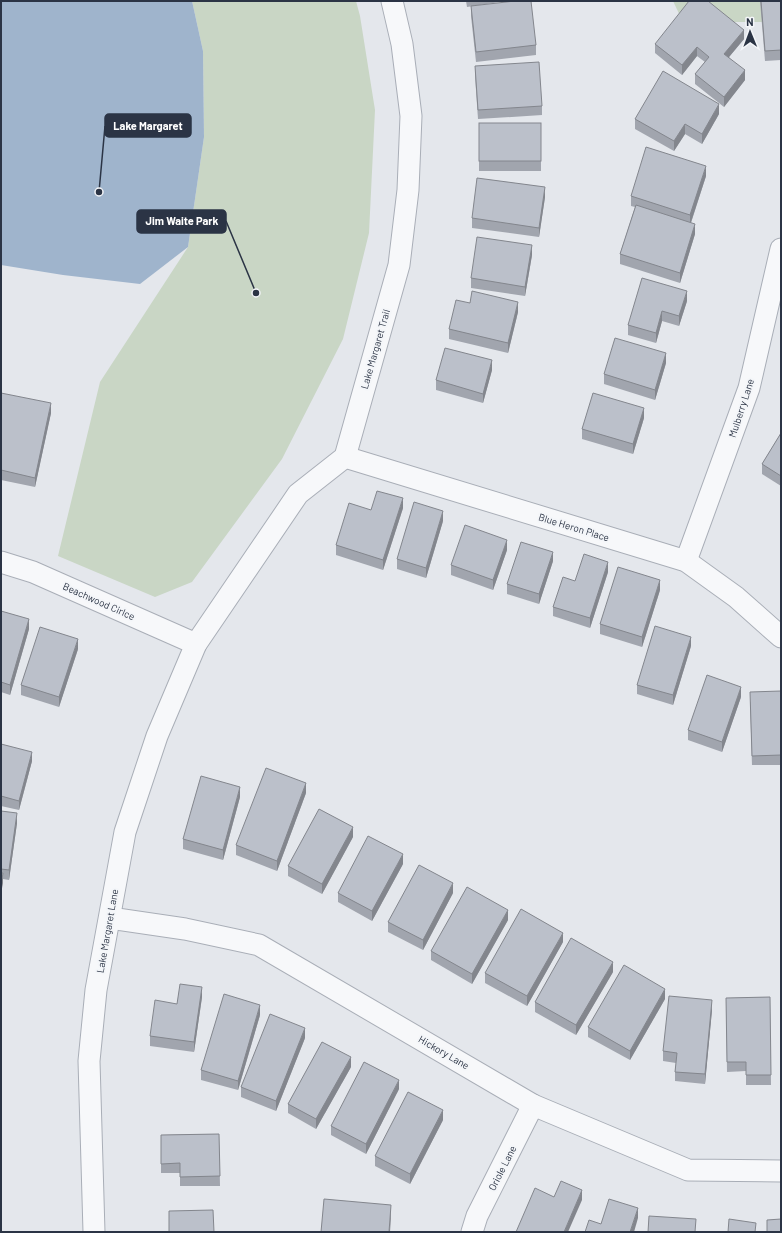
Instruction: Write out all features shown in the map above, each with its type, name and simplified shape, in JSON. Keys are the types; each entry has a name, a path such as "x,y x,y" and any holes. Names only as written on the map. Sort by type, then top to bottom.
{"street":[{"name":"Lake Margaret Trail","path":"345,456 399,265 408,190 411,116 402,44 392,1"},
{"name":"Mulberry Lane","path":"686,561 749,388 781,249"},
{"name":"Blue Heron Place","path":"345,456 686,561 736,597 781,637"},
{"path":"196,644 298,494 345,456"},
{"name":"Beachwood Cirlce","path":"1,562 33,572 196,644"},
{"name":"Lake Margaret Lane","path":"94,1232 90,1061 96,990 125,832 157,736 196,644"},
{"name":"Hickory Lane","path":"110,918 185,929 259,945 534,1104 688,1170 781,1171"},
{"name":"Oriole Lane","path":"472,1232 477,1216 534,1104"}],"green space":[{"path":"192,1 356,1 360,16 375,110 369,233 343,339 282,459 192,582 155,597 58,556 100,382 188,247 204,137 203,51"},
{"path":"673,1 781,1 781,22 683,22"}],"water":[{"path":"1,1 192,1 203,51 204,137 188,247 140,284 63,275 1,265"}],"building":[{"path":"515,1 531,1 536,45 476,52 471,6"},
{"path":"689,1 708,1 744,30 724,54 745,70 724,97 695,74 709,57 697,47 682,65 655,44"},
{"path":"761,1 781,1 781,50 765,51"},
{"path":"539,62 542,106 478,110 475,66"},
{"path":"663,71 719,104 702,134 685,124 674,141 635,119"},
{"path":"479,123 541,123 541,161 479,161"},
{"path":"646,147 706,166 690,215 631,196"},
{"path":"477,178 545,187 539,228 472,218"},
{"path":"636,205 695,224 680,273 620,254"},
{"path":"477,237 532,245 525,287 471,278"},
{"path":"642,278 687,291 679,316 662,311 656,333 628,325"},
{"path":"472,291 518,302 508,343 449,329 456,300 470,303"},
{"path":"615,338 666,353 655,390 604,374"},
{"path":"445,348 492,360 483,394 436,380"},
{"path":"1,393 51,403 35,478 1,470"},
{"path":"593,393 644,408 633,444 582,429"},
{"path":"781,433 781,476 762,464"},
{"path":"377,491 403,498 383,560 336,545 349,503 371,510"},
{"path":"414,502 443,511 426,568 397,559"},
{"path":"465,525 507,540 493,580 451,565"},
{"path":"521,542 553,552 539,594 507,584"},
{"path":"584,554 608,562 590,618 553,607 563,577 575,581"},
{"path":"618,567 660,580 642,637 600,624"},
{"path":"1,611 29,619 10,685 1,682"},
{"path":"655,626 691,637 673,695 637,685"},
{"path":"40,627 78,639 59,697 21,685"},
{"path":"707,675 741,687 722,742 688,730"},
{"path":"781,691 781,755 752,756 750,692"},
{"path":"1,744 32,752 19,801 1,796"},
{"path":"266,768 306,783 277,861 236,845"},
{"path":"201,776 240,787 223,850 183,839"},
{"path":"319,809 353,827 322,884 288,866"},
{"path":"1,811 17,813 9,870 1,869"},
{"path":"368,836 403,854 372,911 338,893"},
{"path":"419,865 453,883 423,940 388,922"},
{"path":"1,873 3,873 1,885"},
{"path":"467,887 508,910 472,974 431,951"},
{"path":"521,909 563,933 527,996 485,973"},
{"path":"571,938 613,962 576,1025 535,1002"},
{"path":"624,965 665,989 630,1051 588,1027"},
{"path":"180,984 202,987 194,1042 150,1036 155,1000 177,1004"},
{"path":"224,994 260,1005 238,1081 201,1070"},
{"path":"669,996 712,1000 705,1074 675,1072 677,1053 663,1051"},
{"path":"770,997 771,1075 746,1075 746,1062 727,1062 726,998"},
{"path":"270,1014 305,1028 276,1101 241,1087"},
{"path":"322,1042 351,1057 316,1119 288,1104"},
{"path":"364,1062 399,1080 366,1144 331,1126"},
{"path":"408,1092 443,1110 410,1174 375,1156"},
{"path":"219,1134 220,1176 180,1177 180,1163 161,1164 161,1135"},
{"path":"561,1181 582,1190 564,1232 516,1232 535,1188 554,1197"},
{"path":"324,1199 391,1205 389,1232 321,1232"},
{"path":"609,1199 638,1208 630,1232 585,1232 589,1220 601,1224"},
{"path":"213,1210 214,1232 169,1232 169,1211"},
{"path":"649,1216 696,1219 695,1232 648,1232"},
{"path":"729,1219 756,1223 755,1232 728,1232"},
{"path":"781,1219 781,1232 767,1232 767,1220"}],"place":[{"name":"Lake Margaret","path":"99,192"},
{"name":"Jim Waite Park","path":"256,293"}]}
